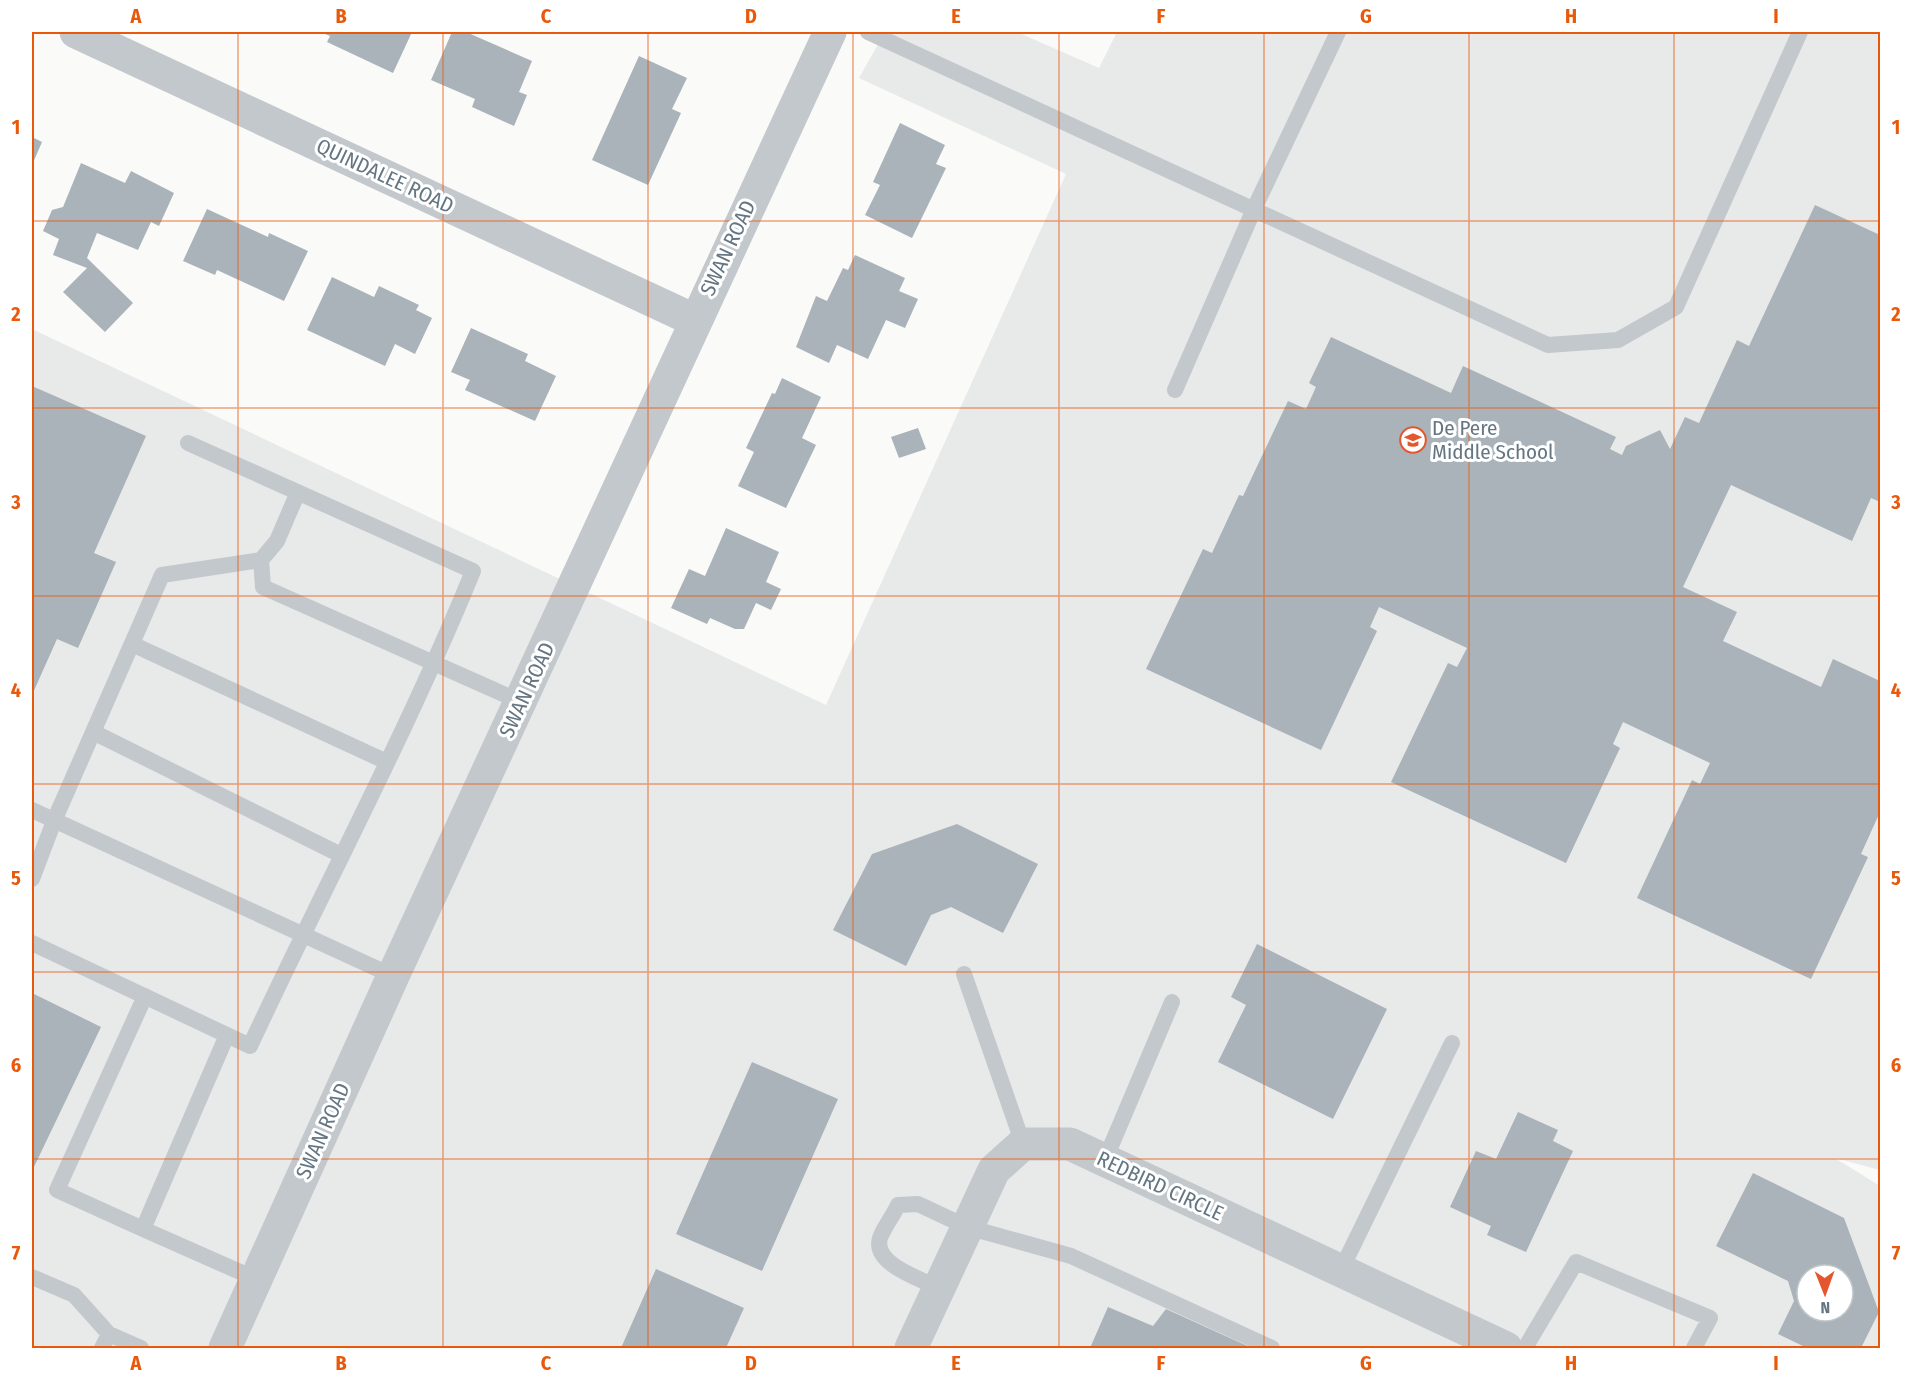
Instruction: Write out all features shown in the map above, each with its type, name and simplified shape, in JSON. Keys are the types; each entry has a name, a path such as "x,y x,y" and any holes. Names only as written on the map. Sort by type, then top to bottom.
{"street":[{"name":"QUINDALEE ROAD","path":"76,32 694,320"},
{"name":"SWAN ROAD","path":"225,1348 694,320 830,32"},
{"name":"REDBIRD CIRCLE","path":"1023,1144 1070,1144 1506,1348"},
{"path":"911,1348 994,1170 1023,1144"}],"lane":[{"path":"868,32 1548,345 1618,340 1676,307 1800,32"},
{"path":"1175,390 1254,209 1338,32"},
{"path":"32,943 250,1046 302,934 435,663 473,571 188,444"},
{"path":"32,879 54,821 162,575 261,560 277,541 298,492"},
{"path":"261,560 263,587 521,702"},
{"path":"132,644 387,762"},
{"path":"93,732 341,855"},
{"path":"32,810 393,976"},
{"path":"964,974 1023,1144"},
{"path":"145,996 57,1190 256,1279"},
{"path":"1105,1160 1172,1002"},
{"path":"143,1229 227,1035"},
{"path":"1341,1270 1452,1042"},
{"path":"939,1288 885,1261 879,1250 880,1239 898,1205 918,1204 968,1227 1071,1256 1272,1348"},
{"path":"1525,1348 1576,1262 1710,1317 1694,1348"},
{"path":"32,1277 74,1295 105,1341 141,1348"}],"shaded area":[{"path":"885,32 1017,32 1099,68 1117,32 1880,32 1880,1170 1835,1158 1880,1186 1880,1348 32,1348 32,329 826,705 1066,174 859,78"}],"building":[{"path":"320,32 412,32 393,73 327,42 330,36"},
{"path":"452,32 466,32 532,61 519,92 527,95 514,126 472,107 475,99 431,80"},
{"path":"639,56 687,78 672,109 681,113 648,185 592,160"},
{"path":"900,123 945,145 936,164 946,168 912,238 865,215 880,185 873,182"},
{"path":"32,137 42,142 32,165"},
{"path":"81,163 125,183 131,171 174,193 159,226 151,222 138,250 97,233 87,258 133,303 105,332 63,292 87,268 53,255 59,239 43,231 52,210 63,207"},
{"name":"De Pere Middle School","path":"1815,205 1880,235 1880,502 1871,498 1852,541 1731,485 1683,587 1737,612 1723,641 1821,687 1833,659 1880,681 1880,812 1861,854 1868,857 1811,979 1637,898 1692,780 1700,784 1710,763 1623,722 1613,744 1620,748 1566,863 1391,782 1448,663 1457,667 1467,648 1379,607 1370,627 1377,631 1321,750 1146,669 1203,549 1212,553 1239,495 1243,496 1288,401 1306,409 1316,387 1309,383 1331,337 1451,393 1463,366 1616,437 1610,449 1622,455 1626,446 1660,430 1670,449 1685,417 1699,423 1737,340 1749,346"},
{"path":"207,209 268,237 269,233 308,251 284,301 217,270 215,275 183,261"},
{"path":"855,255 905,278 899,291 918,299 905,328 886,320 868,359 837,345 829,363 796,347 816,296 827,301 843,268 848,270"},
{"path":"332,277 374,297 379,286 419,305 416,310 432,318 415,354 395,344 385,366 307,330"},
{"path":"471,328 528,354 525,361 556,376 535,421 465,390 470,380 451,372"},
{"path":"782,378 821,397 802,438 816,445 786,508 738,486 754,452 746,448 772,393 775,394"},
{"path":"32,386 146,436 94,553 116,562 78,648 57,639 32,695"},
{"path":"918,428 926,449 899,458 891,437"},
{"path":"726,528 779,552 766,582 781,589 771,610 756,603 744,629 735,629 710,618 707,624 671,608 689,569 705,576"},
{"path":"957,824 1038,864 1003,933 951,907 931,915 906,966 833,930 872,854"},
{"path":"1257,944 1387,1009 1333,1119 1218,1062 1246,1005 1231,997"},
{"path":"32,993 101,1027 32,1171"},
{"path":"752,1062 838,1099 762,1271 676,1234"},
{"path":"1518,1112 1558,1130 1553,1141 1573,1151 1526,1252 1487,1235 1491,1226 1450,1207 1476,1151 1496,1159"},
{"path":"1753,1173 1844,1218 1879,1312 1861,1348 1807,1348 1778,1334 1794,1301 1788,1281 1716,1246"},
{"path":"656,1269 744,1308 726,1348 621,1348"},
{"path":"1108,1307 1153,1326 1166,1309 1252,1348 1090,1348"}],"place":[{"name":"De Pere Middle School","path":"1413,440"}]}
